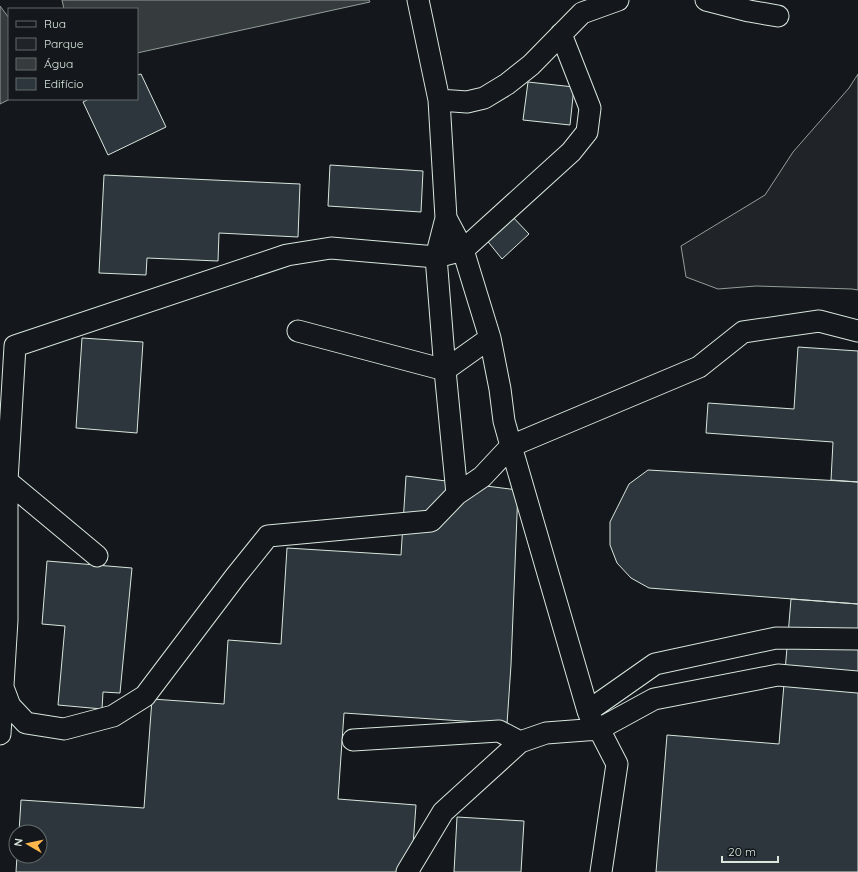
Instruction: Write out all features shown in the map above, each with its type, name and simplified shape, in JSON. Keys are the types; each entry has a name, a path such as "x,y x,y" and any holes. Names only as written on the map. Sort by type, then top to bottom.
{"lane":[{"path":"418,0 439,100 446,218 436,257 457,494"},
{"path":"439,100 467,102 484,98 507,84 531,65 582,13 618,0"},
{"path":"706,0 749,11 778,16"},
{"path":"0,734 4,690 3,620 7,481 8,347 288,255 331,248 436,257 463,250 571,152 587,132 590,108 561,34"},
{"path":"446,218 463,250 490,338 500,389 504,420 588,711 592,722 599,729 616,764 601,872"},
{"path":"4,690 10,706 26,723 64,729 113,716 145,696 152,688 235,577 268,536 431,521 457,494 482,477 511,446 699,367 743,332 819,321 858,331"},
{"path":"298,331 445,370"},
{"path":"445,370 490,338"},
{"path":"7,481 97,556"},
{"path":"588,711 655,664 776,638 858,639"},
{"path":"407,872 443,812 520,742 546,733 599,729 654,699 778,675 858,682"},
{"path":"353,740 499,731 520,742"}],"green space":[{"path":"858,74 858,290 756,286 718,289 686,277 681,246 765,195 793,152 849,88"}],"water":[{"path":"62,0 369,0 370,2 138,53 138,8 64,8"},
{"path":"0,6 8,17 8,100 0,104"}],"building":[{"path":"141,74 166,127 108,155 83,102 87,100 138,100 138,75"},
{"path":"528,82 574,87 570,125 523,120"},
{"path":"330,165 423,171 421,212 328,206"},
{"path":"104,175 300,184 298,237 219,233 218,261 147,258 146,275 99,273"},
{"path":"509,213 529,234 502,259 485,238"},
{"path":"82,338 143,342 137,433 76,428"},
{"path":"798,347 858,351 858,482 831,480 833,442 706,433 708,403 794,409"},
{"path":"648,470 858,482 858,604 649,588 631,578 617,563 610,545 610,522 629,484"},
{"path":"406,476 518,490 511,665 507,724 344,713 338,799 416,805 411,872 16,872 16,864 48,864 48,824 20,824 21,800 144,808 152,699 224,704 228,640 281,644 287,548 401,555"},
{"path":"47,561 132,568 120,693 103,692 102,709 58,705 65,626 42,624"},
{"path":"791,599 858,604 858,872 656,872 667,735 779,744"},
{"path":"457,817 524,821 521,872 454,872"}]}
